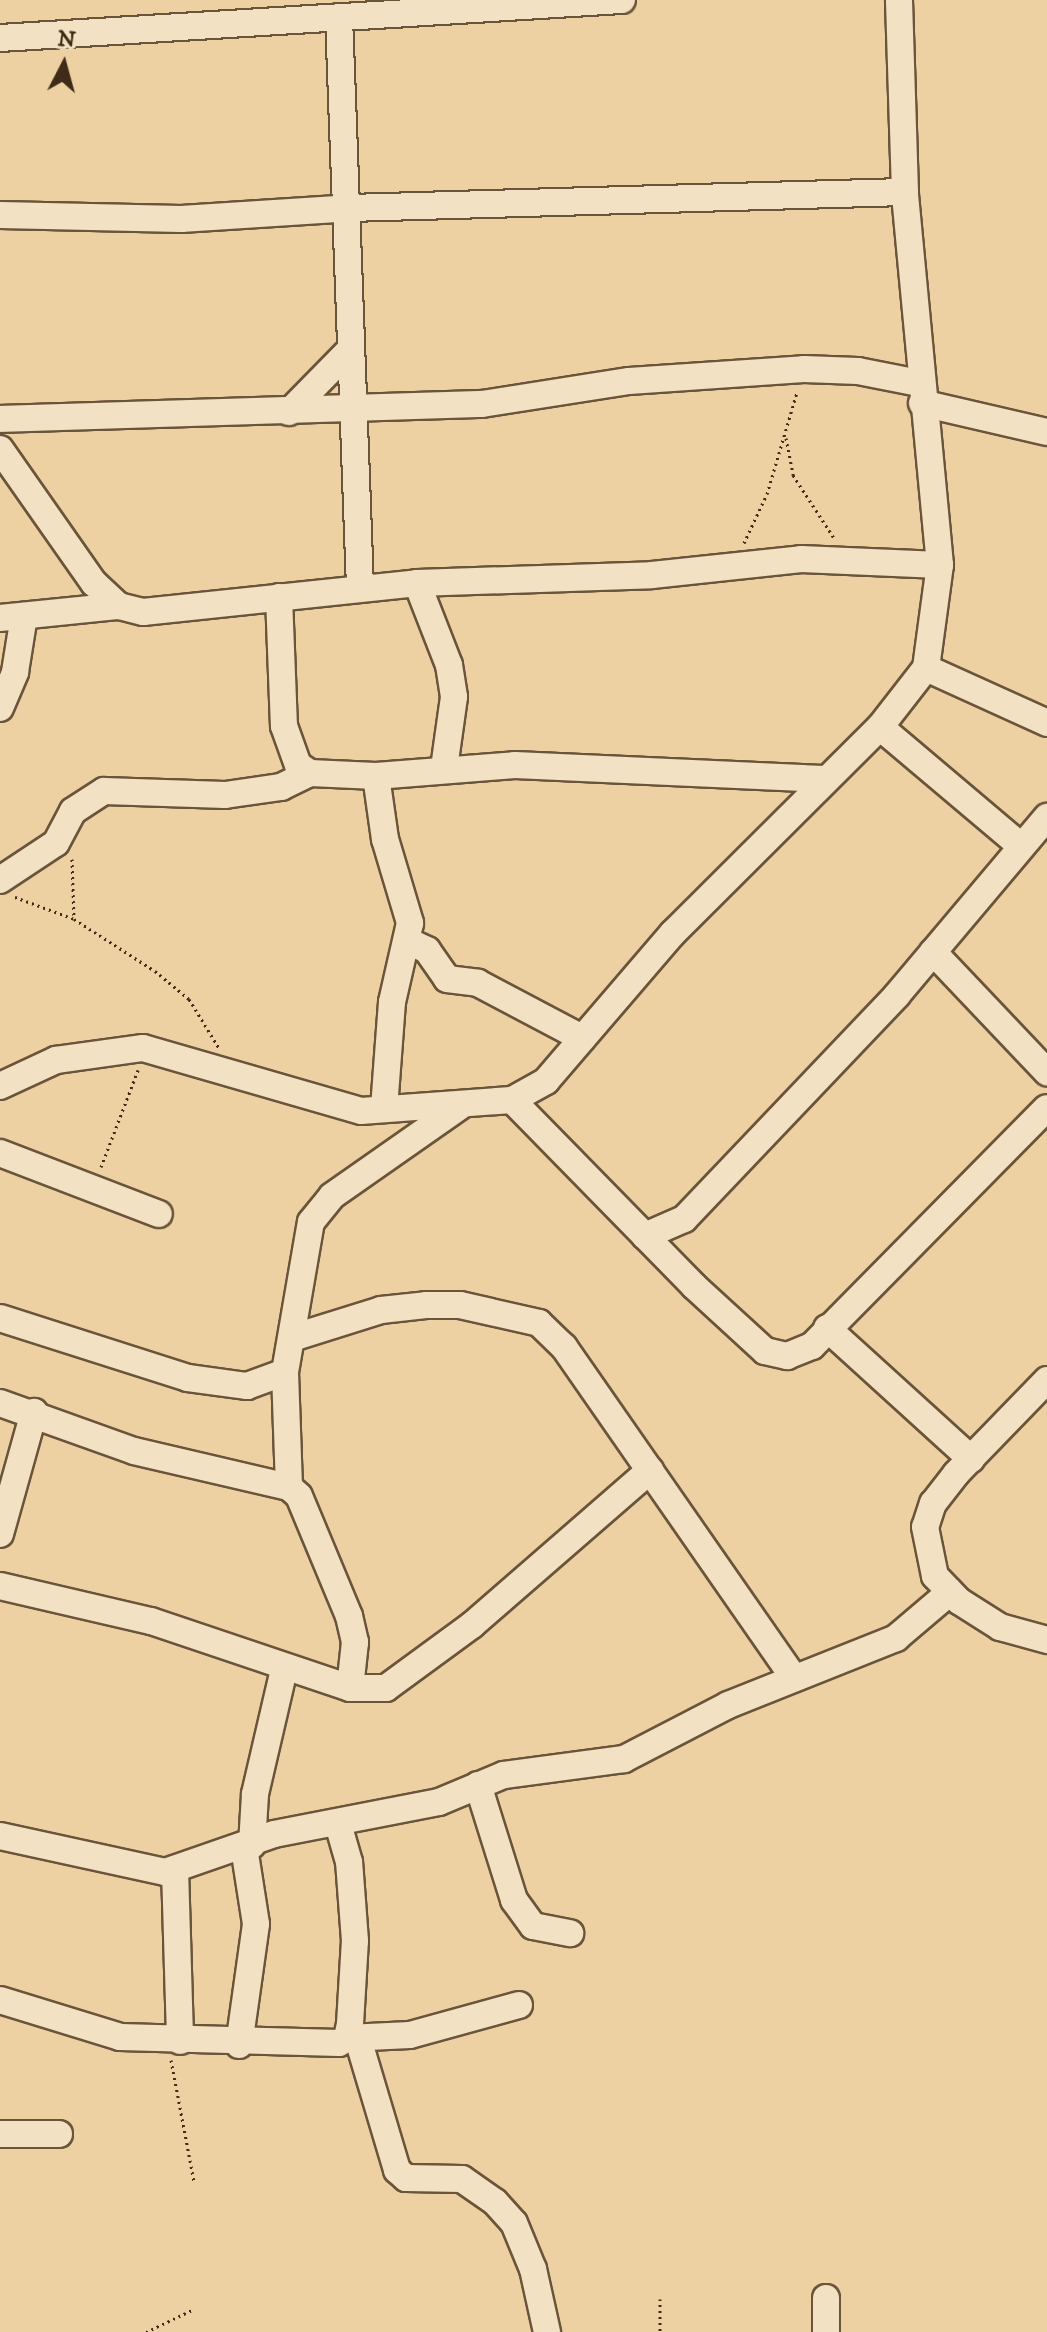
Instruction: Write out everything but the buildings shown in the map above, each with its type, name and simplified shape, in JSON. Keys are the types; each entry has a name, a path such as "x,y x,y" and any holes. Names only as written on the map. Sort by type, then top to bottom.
{"street":[{"path":"0,38 270,9 339,17 413,6 622,0"},
{"path":"0,1086 56,1060 143,1048 334,1107 384,1109 512,1100 546,1081 673,933 824,779 880,727 926,668 940,565 921,393 905,192 899,0"},
{"path":"339,17 349,208 350,350 355,411 360,588"},
{"path":"0,215 181,219 349,208 905,192"},
{"path":"289,412 350,350"},
{"path":"0,419 355,411 482,404 629,381 804,369 858,371 1047,432"},
{"path":"0,449 94,583 119,606"},
{"path":"0,708 15,672 12,617 119,606 143,612 417,583 853,560 940,565"},
{"path":"417,583 451,676 452,733 444,768"},
{"path":"279,597 284,726 298,765 310,773"},
{"path":"926,668 1047,723"},
{"path":"880,727 1021,846"},
{"path":"0,879 63,833 73,811 104,791 225,795 281,787 310,773 376,776 444,768 824,779"},
{"path":"376,776 410,942 392,1002 384,1109"},
{"path":"645,1236 684,1219 933,952 1047,817"},
{"path":"0,861 0,879"},
{"path":"410,942 427,950 447,979 478,983 582,1038"},
{"path":"933,952 1047,1072"},
{"path":"512,1100 645,1236 765,1351 787,1356 812,1346 1047,1108"},
{"path":"289,1487 285,1372 295,1337 311,1222 320,1208 460,1106"},
{"path":"0,1153 94,1194 159,1214"},
{"path":"295,1337 381,1310 426,1305 527,1317 564,1347 793,1676"},
{"path":"0,1318 188,1378 247,1386 285,1372"},
{"path":"827,1328 971,1459"},
{"path":"1047,1380 933,1503 925,1527 927,1555 950,1592 1000,1627 1047,1640"},
{"path":"0,1403 34,1412 134,1451 289,1487 299,1496 349,1616 355,1642 350,1688"},
{"path":"0,1534 34,1412"},
{"path":"0,1586 151,1621 284,1669 350,1688 386,1688 425,1663 650,1470"},
{"path":"0,1836 146,1871 175,1869 248,1846 274,1834 439,1802 504,1775 624,1759 793,1676 896,1638 950,1592"},
{"path":"239,2045 256,1924 248,1846 255,1794 284,1669"},
{"path":"478,1785 506,1886 519,1908 544,1932 570,1933"},
{"path":"338,1824 354,1917 353,2039 397,2170 406,2178 462,2179 495,2202 514,2223 533,2269 547,2332"},
{"path":"174,2041 175,1869"},
{"path":"0,2000 84,2030 239,2045 410,2035 519,2005"},
{"path":"0,2134 59,2134"},
{"path":"826,2298 826,2332"}],"path":[{"path":"732,566 786,435 804,369"},
{"path":"786,435 793,475 853,560"},
{"path":"63,833 73,864 74,919"},
{"path":"0,891 74,919 189,999 236,1076"},
{"path":"94,1194 143,1048"},
{"path":"174,2041 194,2182"},
{"path":"660,2299 660,2332"},
{"path":"146,2332 194,2309"}]}
